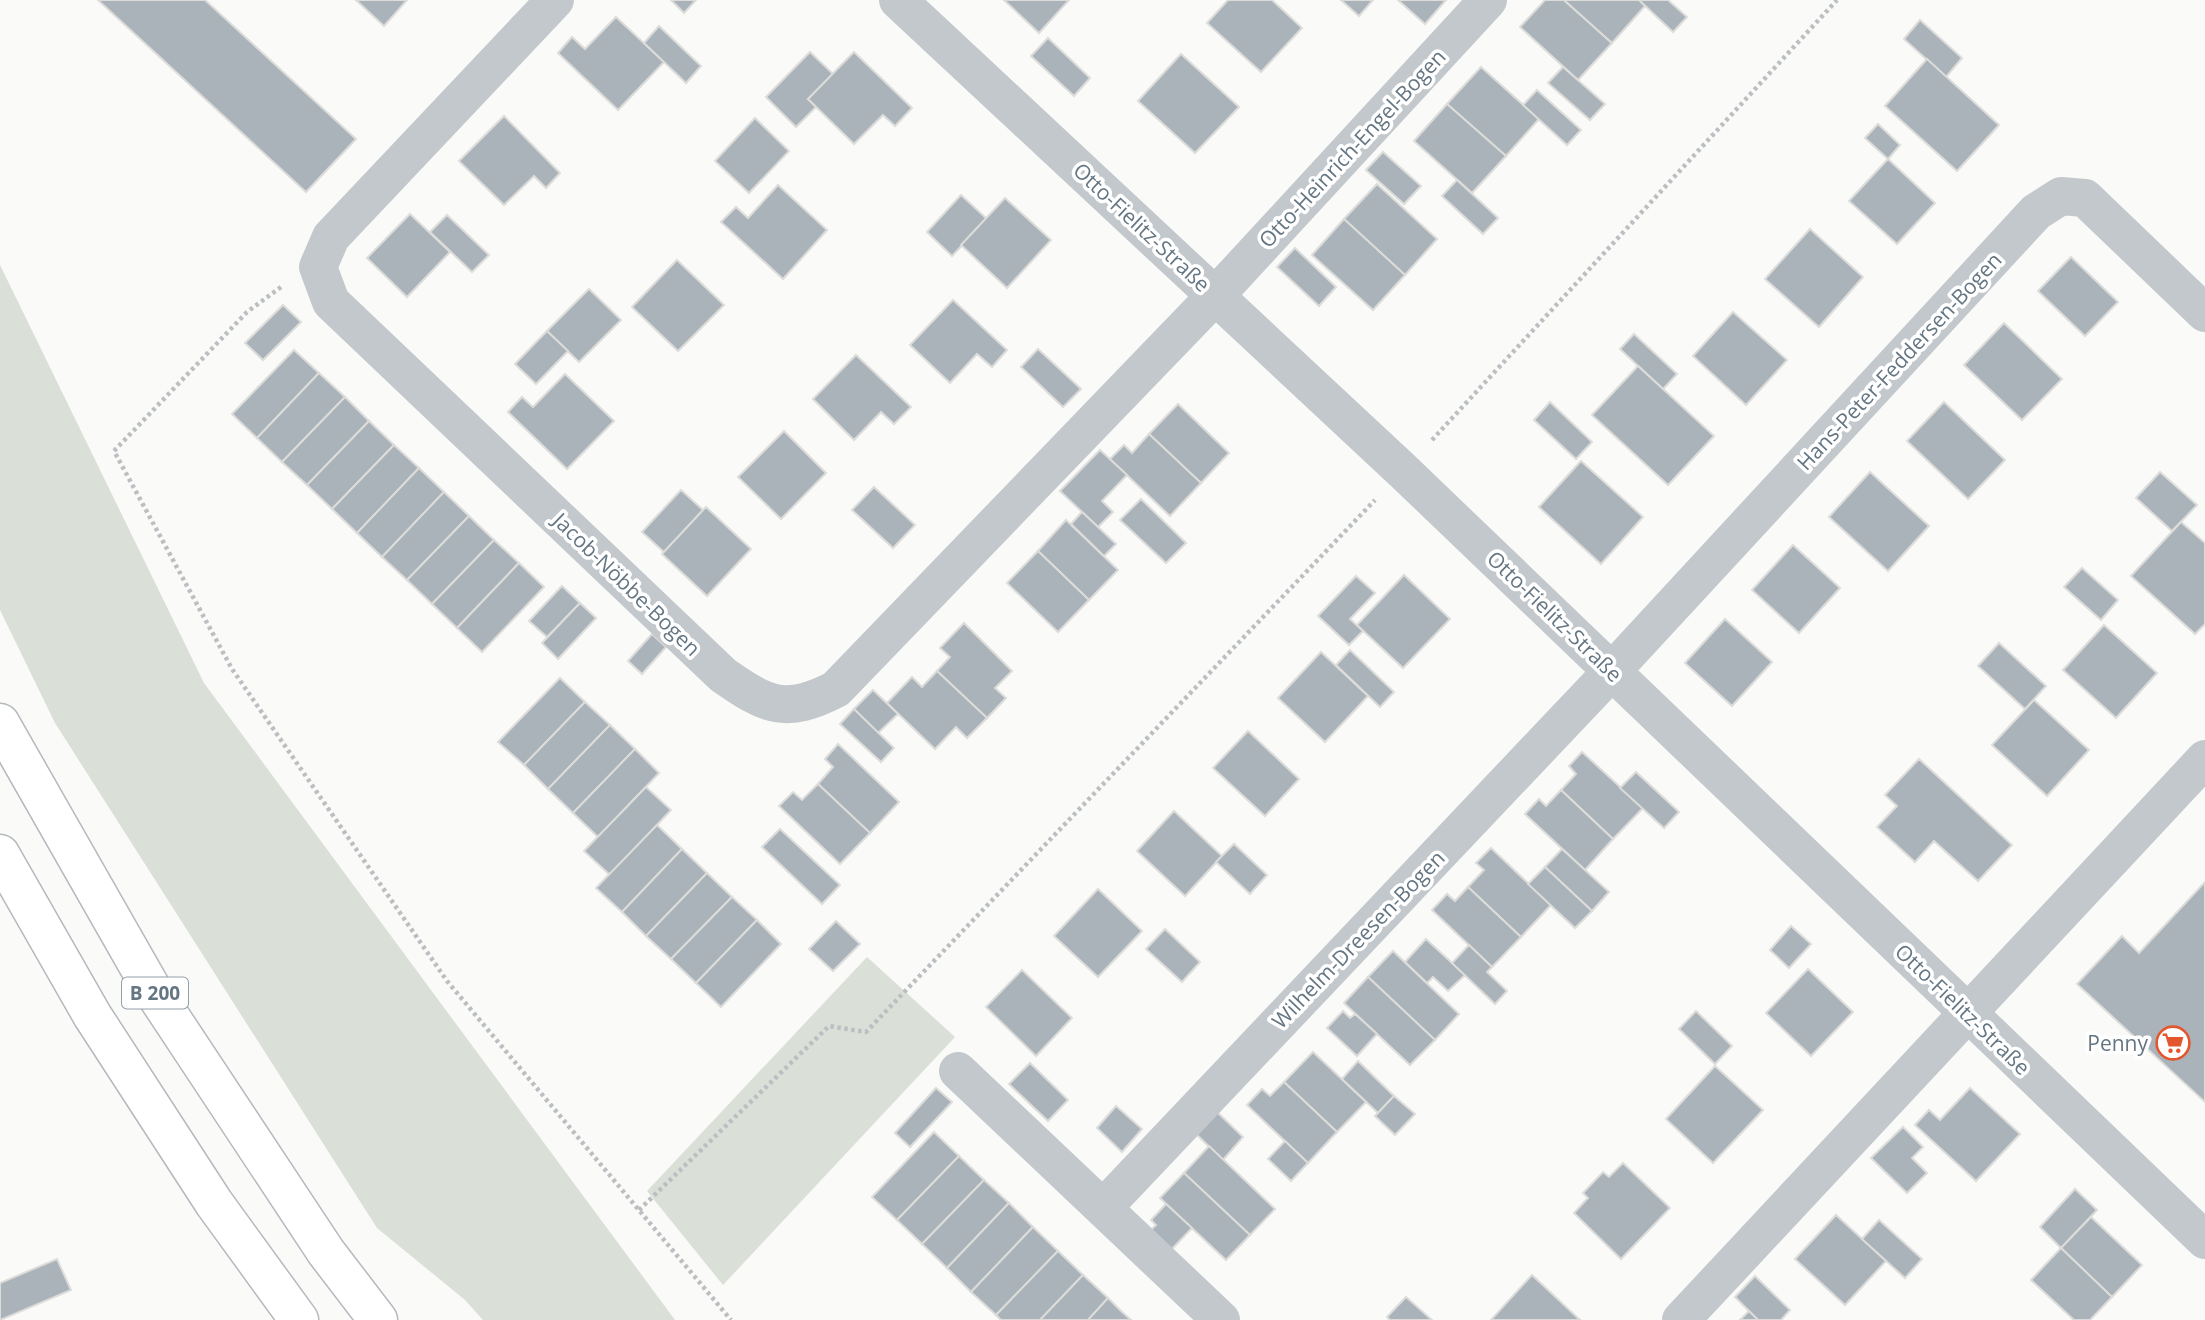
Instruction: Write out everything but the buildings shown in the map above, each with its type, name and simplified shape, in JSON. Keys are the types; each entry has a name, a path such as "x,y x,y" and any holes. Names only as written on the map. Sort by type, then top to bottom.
{"highway":[{"name":"B 200","path":"0,723 150,986 326,1252 378,1320"},
{"name":"B 200","path":"0,855 100,1027 215,1203 299,1320"}],"street":[{"path":"318,267 331,237 555,0"},
{"name":"Otto-Heinrich-Engel-Bogen","path":"1216,295 1488,0"},
{"name":"Otto-Fielitz-Straße","path":"903,2 1612,671 2205,1240"},
{"name":"Hans-Peter-Feddersen-Bogen","path":"1612,671 2036,212 2061,196 2085,198 2205,313"},
{"name":"Jacob-Nöbbe-Bogen","path":"318,267 331,302 723,675 757,699 784,706 811,702 836,689 1216,295"},
{"name":"Wilhelm-Dreesen-Bogen","path":"1104,1206 1612,671"},
{"path":"1681,1320 2205,759"},
{"path":"958,1071 1104,1206 1221,1320"}],"path":[{"path":"318,267 296,275 247,312 114,451 232,668 447,981 731,1320"},
{"path":"639,1210 829,1026 866,1032 908,988"}],"shaded area":[{"path":"0,265 204,683 675,1320 483,1320 465,1300 377,1228 55,723 0,610"},
{"path":"867,957 955,1037 723,1285 647,1191"}],"place":[{"name":"Penny","path":"2173,1043"}]}
